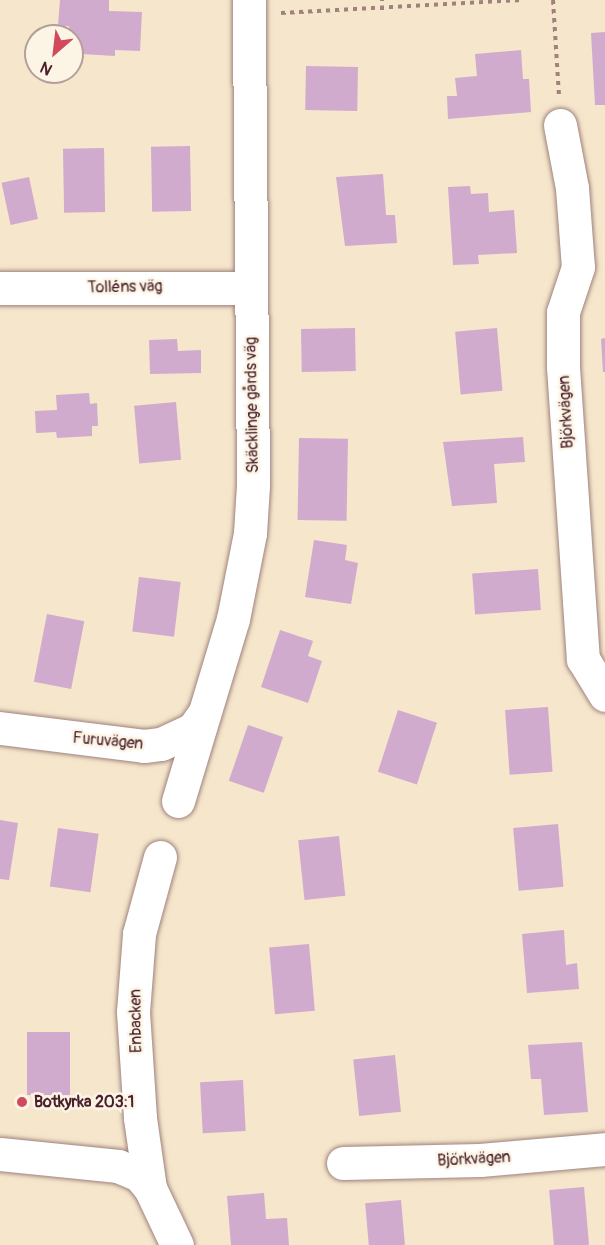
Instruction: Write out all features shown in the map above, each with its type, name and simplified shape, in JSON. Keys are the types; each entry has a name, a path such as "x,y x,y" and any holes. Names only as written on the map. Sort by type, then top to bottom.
{"street":[{"name":"Skäcklinge gårds väg","path":"178,801 236,609 250,533 253,462 249,288 249,7"},
{"name":"Björkvägen","path":"560,125 572,188 578,267 563,312 563,366 583,659 605,695"},
{"name":"Tolléns väg","path":"0,288 249,288"},
{"name":"Furuvägen","path":"0,728 144,746 161,744 193,729 204,712"},
{"name":"Enbacken","path":"150,1188 140,1118 133,1012 139,934 160,857"},
{"name":"Björkvägen","path":"343,1164 480,1160 605,1149"},
{"name":"Enbacken","path":"0,1154 118,1166 139,1175 150,1188 177,1245"}],"path":[{"path":"382,0 382,10"},
{"path":"249,7 382,10 523,0"},
{"path":"553,0 560,125"}],"building":[{"path":"60,0 109,0 109,11 142,12 140,51 115,50 115,56 84,54 84,24 58,24"},
{"path":"605,32 605,105 595,105 591,33"},
{"path":"521,50 523,79 529,79 531,112 448,119 447,96 457,96 455,78 477,76 475,54"},
{"path":"306,66 358,67 357,111 305,110"},
{"path":"190,146 191,211 152,212 151,147"},
{"path":"104,148 105,212 64,213 63,149"},
{"path":"383,174 386,215 395,215 397,243 345,246 336,177"},
{"path":"29,177 38,219 11,225 2,183"},
{"path":"470,186 471,194 488,193 489,212 514,210 517,253 478,255 479,264 453,265 448,187"},
{"path":"355,328 356,371 302,372 301,329"},
{"path":"497,328 502,391 461,394 455,332"},
{"path":"605,338 605,372 603,372 601,339"},
{"path":"177,339 178,351 201,350 201,373 150,374 149,340"},
{"path":"89,393 90,404 97,403 98,426 92,426 92,436 57,438 56,432 36,433 35,411 57,410 56,395"},
{"path":"176,402 181,460 139,463 134,406"},
{"path":"523,437 525,462 494,464 497,503 452,506 443,442"},
{"path":"299,438 348,439 347,521 298,520"},
{"path":"314,540 347,545 345,560 358,563 351,604 305,597"},
{"path":"538,569 541,610 475,615 472,574"},
{"path":"139,577 181,582 174,637 132,632"},
{"path":"47,614 84,621 71,689 34,682"},
{"path":"280,630 313,641 308,656 322,661 308,703 261,687"},
{"path":"548,707 553,772 510,775 505,710"},
{"path":"398,710 437,723 417,784 378,772"},
{"path":"248,725 283,737 264,793 229,781"},
{"path":"0,820 18,823 9,880 0,879"},
{"path":"558,824 563,887 519,891 513,828"},
{"path":"58,828 99,834 90,892 50,886"},
{"path":"339,836 345,896 304,900 298,840"},
{"path":"564,930 566,965 577,963 579,989 527,993 522,934"},
{"path":"309,944 315,1011 275,1014 269,947"},
{"path":"27,1032 70,1032 70,1095 27,1095"},
{"path":"582,1042 588,1112 544,1115 541,1079 531,1079 528,1045"},
{"path":"395,1055 401,1112 359,1116 353,1059"},
{"path":"243,1080 246,1131 203,1133 200,1082"},
{"path":"584,1187 589,1245 554,1245 549,1190"},
{"path":"264,1193 266,1219 287,1218 289,1245 231,1245 227,1196"},
{"path":"401,1200 405,1245 369,1245 365,1203"}],"place":[{"name":"Botkyrka 203:1","path":"22,1102"}]}
